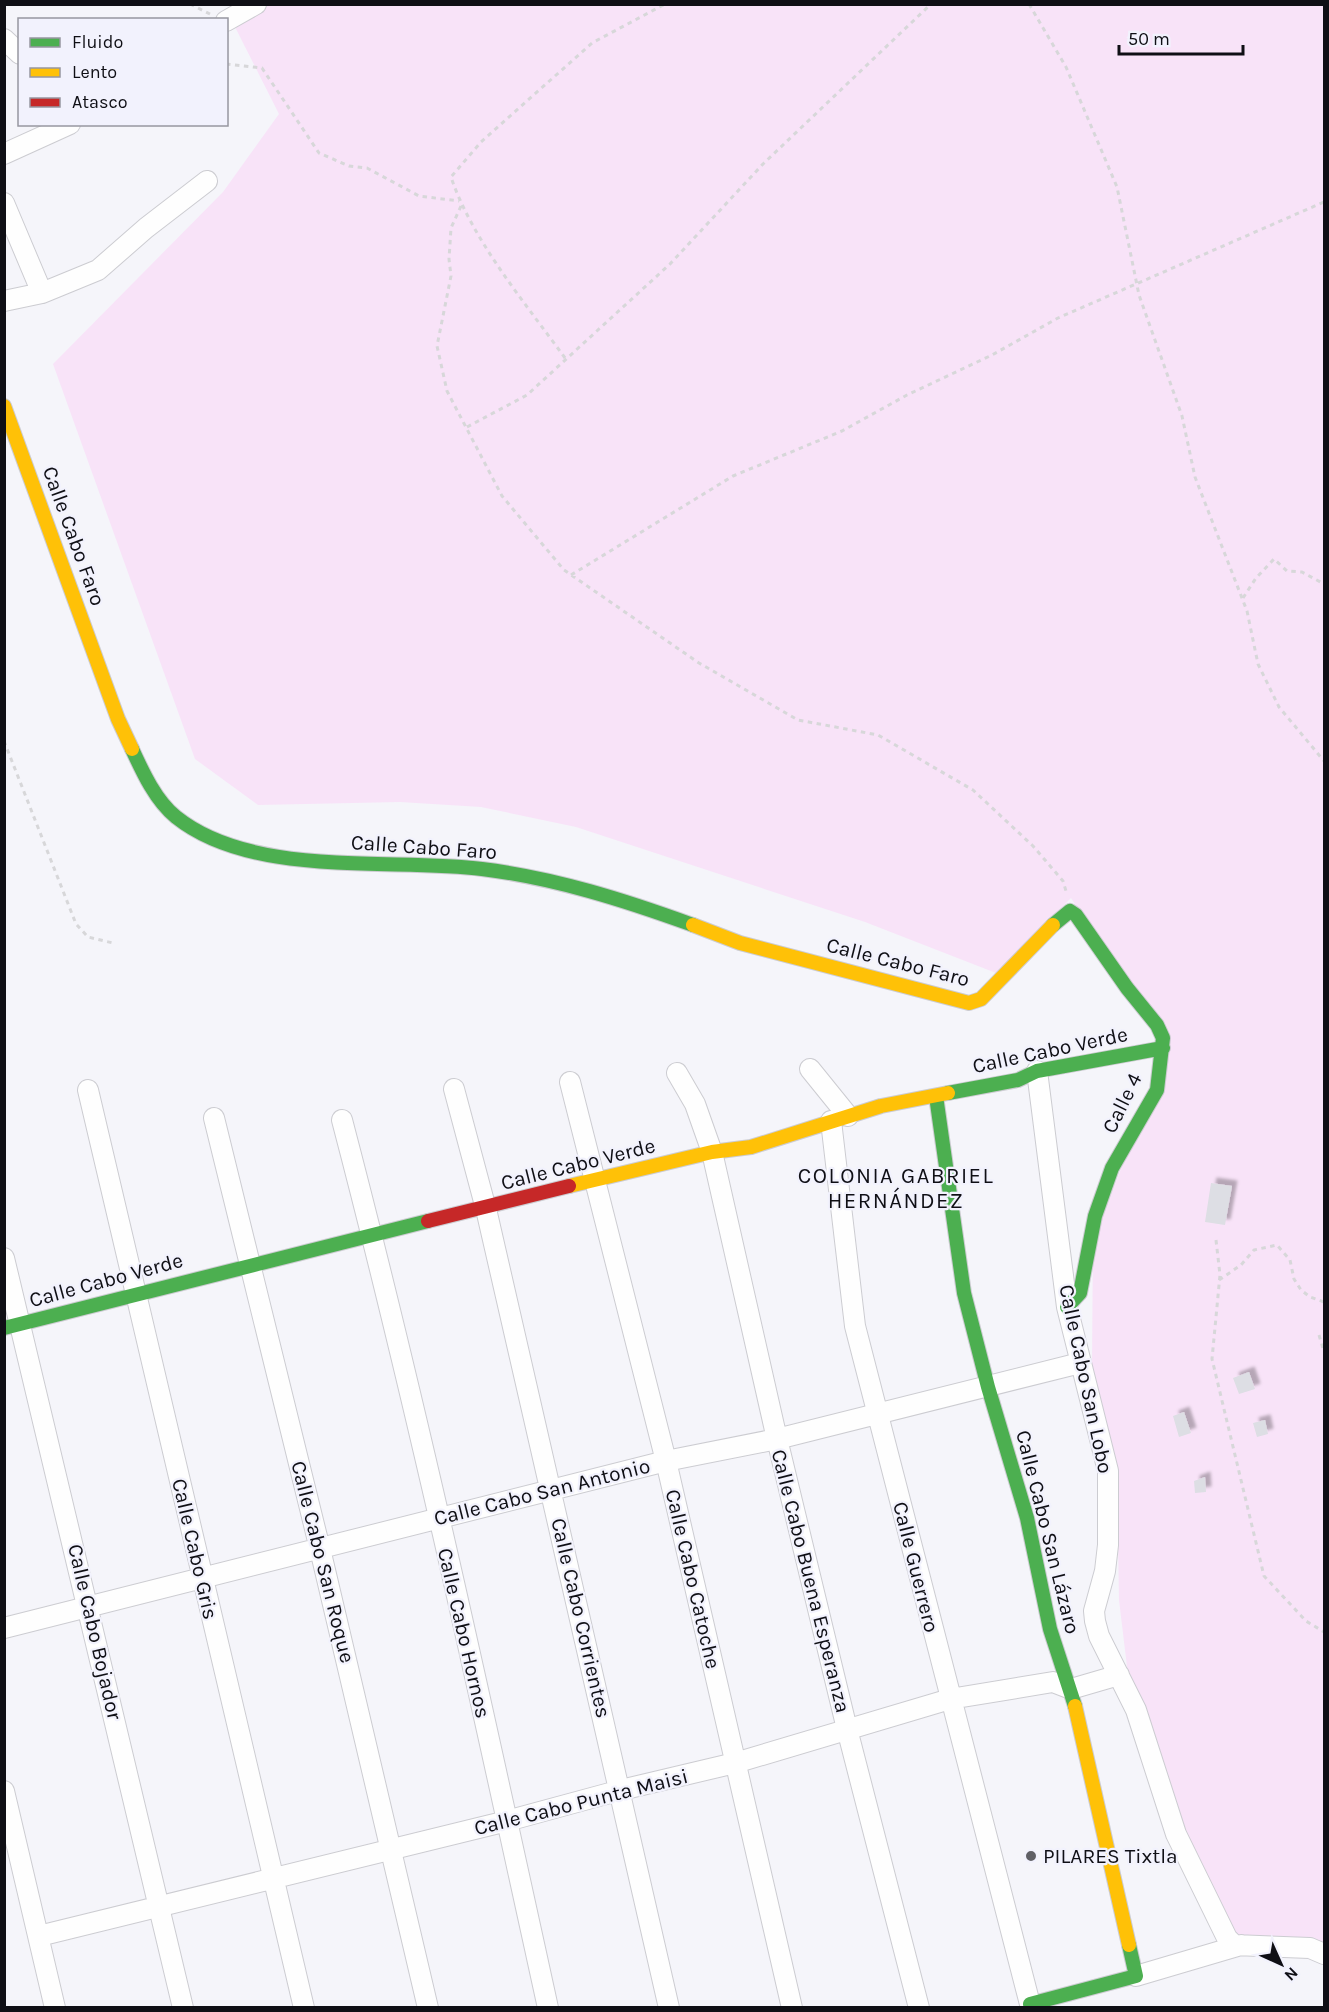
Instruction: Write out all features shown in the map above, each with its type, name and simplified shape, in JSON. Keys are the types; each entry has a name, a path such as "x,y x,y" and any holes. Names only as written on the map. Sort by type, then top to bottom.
{"street":[{"path":"225,18 256,4"},
{"path":"4,39 18,52"},
{"path":"4,154 66,126"},
{"path":"4,301 42,293 98,270 146,228 207,180"},
{"path":"4,202 42,293"},
{"name":"Calle Cabo Faro","path":"4,405 118,718 139,764 162,803 177,818 219,842 293,860 481,869 550,881 617,897 740,943 969,1003 981,999 1058,919 1073,913"},
{"name":"Calle 4","path":"1071,1303 1080,1293 1095,1216 1112,1168 1157,1090 1163,1048 1163,1038 1157,1025 1127,988 1073,913"},
{"name":"Calle Cabo Verde","path":"13,1326 137,1293 486,1209 596,1179 712,1152 751,1147 881,1106 1018,1080 1037,1071 1163,1048"},
{"path":"810,1069 840,1119"},
{"name":"Calle Cabo San Lobo","path":"1037,1071 1080,1363 1102,1441 1108,1472 1105,1571 1094,1611 1095,1621 1149,1745 1176,1834 1227,1938 1234,1945 1241,1945"},
{"name":"Calle Cabo Buena Esperanza","path":"676,1073 695,1104 712,1152 777,1439 847,1729 919,2007"},
{"name":"Calle Cabo Catoche","path":"570,1082 666,1461 792,2007"},
{"name":"Calle Cabo Corrientes","path":"454,1089 486,1209 669,2007"},
{"name":"Calle Cabo Gris","path":"88,1090 304,2007"},
{"name":"Calle Cabo San Lázaro","path":"936,1096 947,1187 964,1293 988,1388 1027,1518 1050,1629 1071,1689 1136,1977"},
{"name":"Calle Cabo San Roque","path":"214,1118 320,1549 428,2007"},
{"name":"Calle Guerrero","path":"840,1119 855,1326 1026,2006"},
{"name":"Calle Cabo Hornos","path":"342,1120 372,1235 438,1518 548,2007"},
{"name":"Calle Cabo Bojador","path":"4,1258 13,1326 89,1608 183,2007"},
{"name":"Calle Cabo San Antonio","path":"4,1628 666,1461 777,1439 988,1388 1080,1363"},
{"name":"Calle Cabo Punta Maisi","path":"39,1936 735,1763 950,1699 1053,1682 1071,1689 1119,1675"},
{"path":"4,1791 55,2007"},
{"path":"1026,2006 1136,1977 1241,1945 1310,1947 1324,1954"}],"path":[{"path":"190,4 217,18"},
{"path":"565,358 522,299 461,206 451,177 481,142 592,43 665,4"},
{"path":"467,427 527,395 670,264 763,164 931,4"},
{"path":"1029,4 1066,67 1117,187 1136,284 1182,416 1195,477 1243,598 1258,664 1289,720 1324,761"},
{"path":"228,64 262,68 319,153 349,166 367,168 419,196 459,201"},
{"path":"571,574 733,476 842,431 907,395 992,355 1058,318 1324,202"},
{"path":"461,206 451,228 449,259 451,276 437,346 447,391 502,496 571,574 652,628 699,663 798,720 878,735 974,790 1033,846 1063,881 1073,913"},
{"path":"1243,598 1256,578 1274,559 1287,571 1302,572 1324,584"},
{"path":"4,741 76,924 88,937 113,943"},
{"path":"1216,1240 1219,1280 1212,1359 1264,1576 1306,1621 1324,1632"},
{"path":"1219,1280 1240,1265 1254,1250 1277,1245 1290,1260 1294,1279 1301,1290 1310,1298 1324,1302"},
{"path":"1319,1335 1324,1352"}],"shaded area":[{"path":"267,5 1324,5 1324,1948 1234,1937 1180,1836 1128,1675 1119,1600 1117,1481 1092,1365 1093,1240 1169,1047 1071,898 996,973 865,922 576,827 481,807 400,802 258,805 195,759 53,364 223,192 279,114 234,25"}],"building":[{"path":"1211,1183 1232,1186 1225,1225 1205,1222"},
{"path":"1249,1372 1255,1389 1239,1394 1233,1378"},
{"path":"1184,1412 1191,1433 1179,1437 1173,1416"},
{"path":"1265,1420 1268,1434 1257,1437 1253,1423"},
{"path":"1205,1477 1206,1492 1195,1493 1194,1481"}],"traffic: fast":[{"path":"132,749 156,795 176,817 207,836 243,849 323,862 446,866 509,873 589,891 693,925"},
{"path":"1053,925 1070,911 1076,915 1127,988 1157,1025 1163,1038 1157,1090 1112,1168 1095,1216 1080,1293 1067,1307"},
{"path":"948,1093 1018,1080 1037,1071 1163,1048"},
{"path":"936,1096 964,1293 988,1387 1027,1518 1050,1629 1075,1706"},
{"path":"4,1328 428,1221"},
{"path":"1030,2004 1136,1976 1129,1945"}],"traffic: slow":[{"path":"4,406 118,719 132,749"},
{"path":"693,925 740,943 969,1003 981,999 1053,925"},
{"path":"569,1186 712,1152 751,1147 881,1106 948,1093"},
{"path":"1075,1706 1129,1945"}],"traffic: jam":[{"path":"428,1221 569,1186"}],"place":[{"name":"PILARES Tixtla","path":"1031,1856"}],"district":[{"name":"COLONIA GABRIEL HERNÁNDEZ","path":"896,1188"}]}
